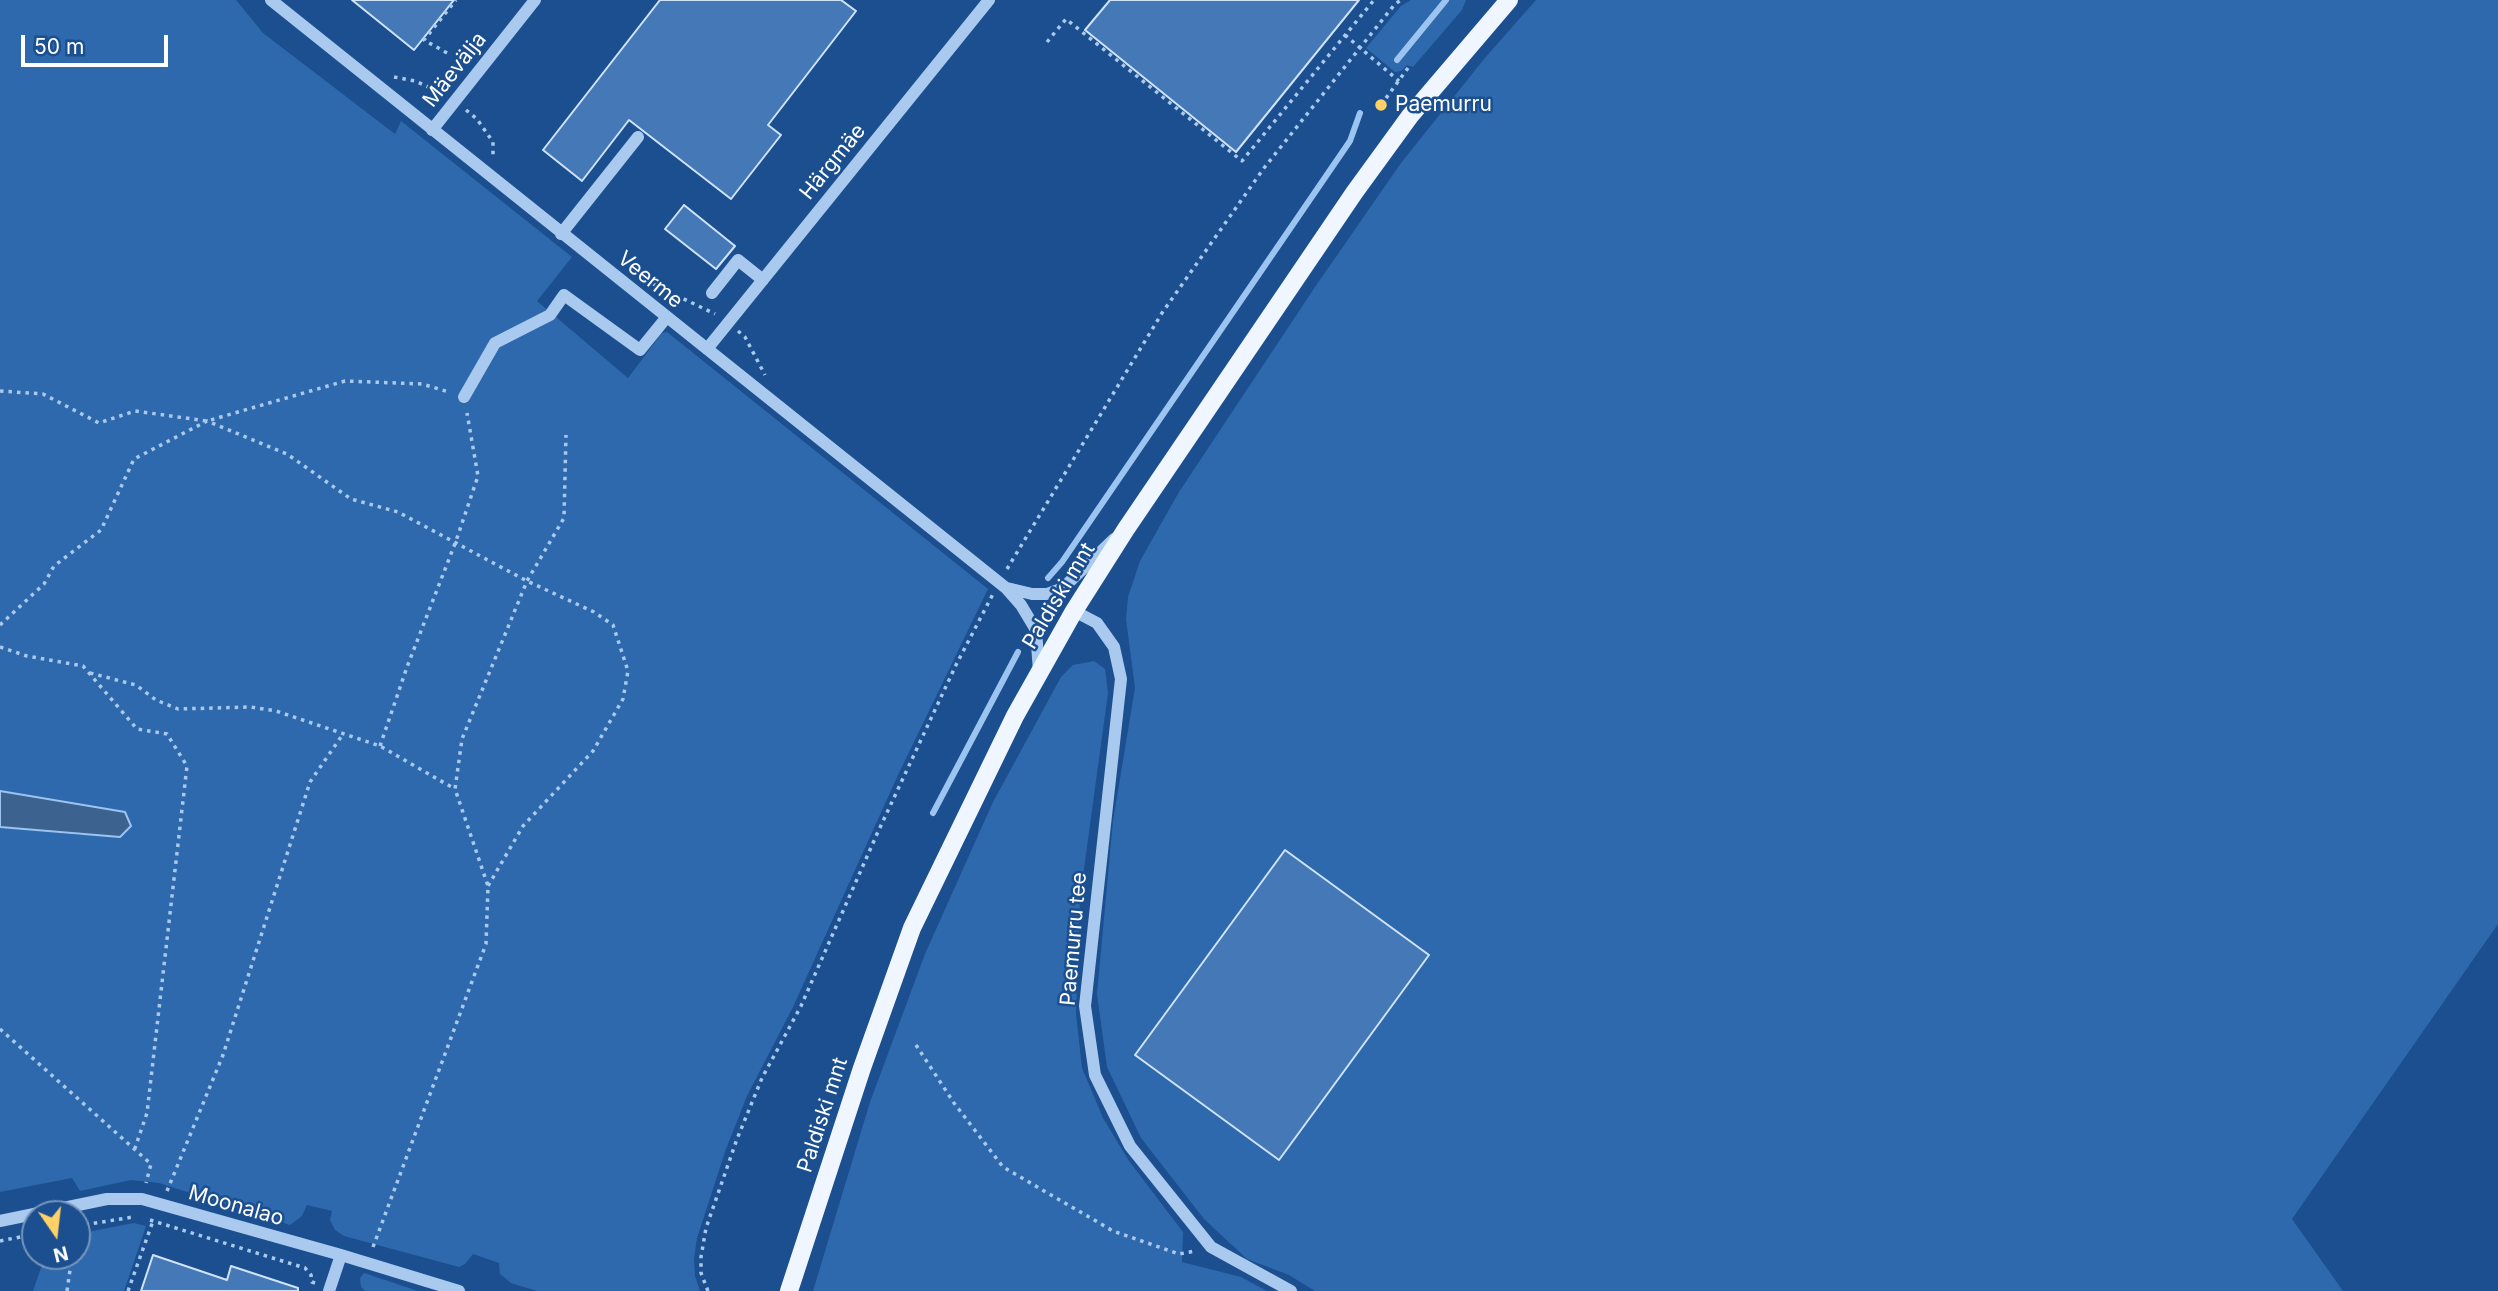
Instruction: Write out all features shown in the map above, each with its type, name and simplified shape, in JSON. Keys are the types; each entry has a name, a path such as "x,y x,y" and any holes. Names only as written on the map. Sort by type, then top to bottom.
{"main road":[{"name":"Paldiski mnt","path":"789,1291 862,1068 912,928 1014,716 1074,611 1126,528 1410,116 1508,0"}],"street":[{"name":"Veerme","path":"271,0 1003,585 1021,604 1036,630 1039,676"},
{"name":"Mäevälja","path":"432,130 535,0"},
{"name":"Härgmäe","path":"707,349 989,0"},
{"path":"561,234 638,137"},
{"path":"712,293 738,260 763,280"},
{"path":"464,397 495,342 550,314 564,295 640,350 666,318"},
{"name":"Veerme","path":"1003,585 1032,594 1046,594 1063,588 1126,528"},
{"name":"Paemurru tee","path":"1074,611 1097,623 1114,648 1121,679 1085,1006 1095,1075 1130,1146 1211,1247 1291,1291"},
{"name":"Moonalao","path":"0,1221 107,1199 142,1199 458,1291"},
{"path":"330,1289 341,1255"}],"path":[{"path":"447,53 424,40 456,0"},
{"path":"1047,42 1066,19 1242,161 1374,0"},
{"path":"708,1291 701,1273 706,1228 762,1078 801,1006 956,665 1003,585 1007,568 1162,313 1264,169 1359,48 1401,0"},
{"path":"1345,36 1399,81"},
{"path":"1381,105 1408,68"},
{"path":"390,76 415,81 441,93 477,119 493,142 492,157 502,166"},
{"path":"651,283 706,309 746,337 767,378"},
{"path":"0,625 44,584 54,566 101,530 134,459 207,421 345,381 422,384 464,397 478,476 380,746"},
{"path":"0,391 43,394 67,404 99,424 135,411 207,421 287,454 351,499 398,512 527,581 594,611 612,625 628,671 622,699 593,751 523,826 488,886"},
{"path":"373,1248 486,944 488,886 455,789 462,739 527,581 564,518 566,435"},
{"path":"998,561 1007,568"},
{"path":"0,647 27,656 83,666 137,730 167,734 187,766 147,1113 134,1152"},
{"path":"90,673 136,685 156,700 178,709 251,707 276,711 380,746 455,789"},
{"path":"161,1204 223,1055 310,782 343,734"},
{"path":"0,1029 150,1164 142,1199"},
{"path":"916,1045 954,1103 1003,1167 1113,1231 1179,1254 1211,1247"},
{"path":"91,1224 131,1217 153,1221 305,1268 311,1275 312,1282 330,1289"},
{"path":"128,1291 153,1221"},
{"path":"0,1241 21,1237"},
{"path":"67,1291 70,1270"}],"shaded area":[{"path":"0,0 236,0 263,33 395,134 401,121 572,257 537,301 628,378 662,333 667,332 988,589 898,775 793,1007 747,1096 726,1149 697,1238 694,1259 695,1276 700,1291 537,1291 511,1283 500,1274 499,1263 473,1254 459,1267 344,1236 335,1230 330,1220 332,1211 307,1205 302,1216 290,1225 159,1183 131,1180 80,1191 72,1178 0,1192 0,827 81,835 125,812 0,791"},
{"path":"1411,0 1466,0 1462,10 1413,67 1407,65 1401,71 1395,72 1366,48 1401,6"},
{"path":"1536,0 2498,0 2498,924 2292,1219 2343,1291 1315,1291 1289,1275 1247,1259 1204,1219 1141,1138 1107,1067 1097,994 1113,821 1135,688 1126,619 1128,597 1140,561 1179,492 1401,163 1484,59"},
{"path":"1094,661 1105,669 1108,693 1080,898 1076,1014 1082,1068 1103,1118 1129,1161 1183,1232 1182,1262 1241,1277 1267,1291 813,1291 870,1102 925,954 993,802 1061,677 1073,665"},
{"path":"0,791 125,812 131,826 120,837 0,827"},
{"path":"134,1223 146,1226 124,1291 33,1291 40,1270 91,1270 91,1231"},
{"path":"364,1273 418,1291 365,1291 361,1287 360,1278"}],"building":[{"path":"352,0 454,0 414,50"},
{"path":"660,0 841,0 856,11 768,125 781,135 731,199 629,120 582,181 543,150"},
{"path":"1110,0 1359,0 1236,152 1085,30"},
{"path":"684,205 735,246 716,269 665,229"},
{"path":"1285,850 1429,955 1279,1160 1135,1055"},
{"path":"153,1255 227,1280 231,1266 298,1288 298,1291 141,1291"}],"waterway":[{"path":"1397,60 1446,0"},
{"path":"1048,578 1062,562 1350,141 1360,113"},
{"path":"933,813 1018,652"}],"place":[{"name":"Paemurru","path":"1381,105"}]}
